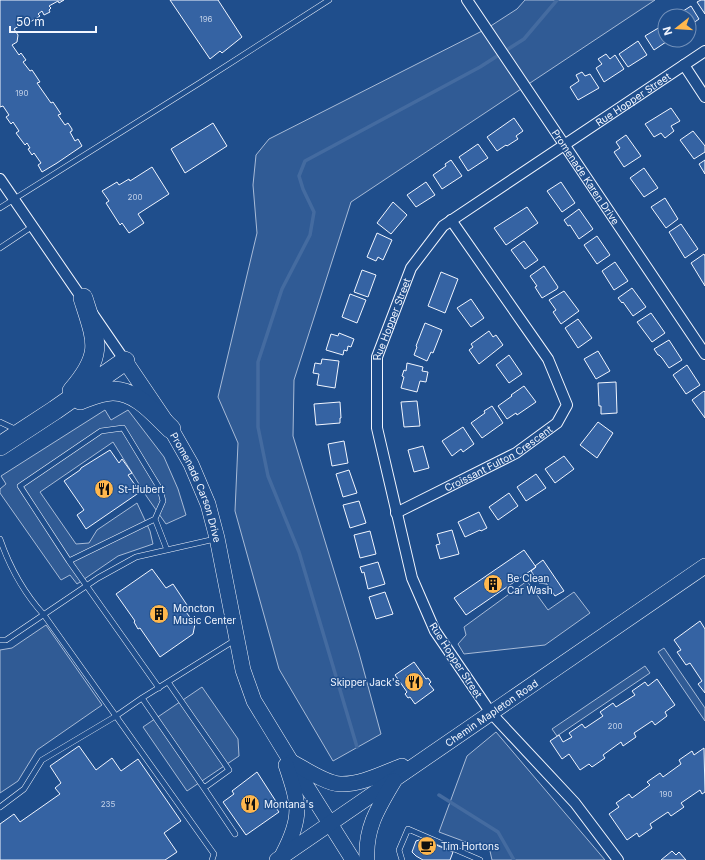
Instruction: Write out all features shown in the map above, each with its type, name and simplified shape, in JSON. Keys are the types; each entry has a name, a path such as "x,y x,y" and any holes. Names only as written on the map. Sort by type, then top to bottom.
{"highway":[{"path":"55,410 85,376 92,364 95,350 94,334 83,298"},
{"path":"0,446 125,361"},
{"path":"55,410 97,393 113,391 128,393 142,402 171,429"}],"main road":[{"name":"Promenade Carson Drive","path":"125,361 171,429 191,464 208,504 217,538 243,670 254,701 353,860"},
{"name":"Chemin Mapleton Road","path":"280,858 705,566"},
{"path":"279,743 294,791 298,812 291,840 280,858"},
{"path":"290,760 323,779 339,784 356,782 424,758"},
{"path":"367,860 370,825 376,811 396,777"}],"street":[{"name":"Promenade Karen Drive","path":"467,0 705,354"},
{"name":"Rue Hopper Street","path":"618,860 575,803 491,713 435,631 412,578 377,428 377,357 411,268 443,226 705,51"},
{"path":"684,65 705,97"},
{"name":"Promenade Carson Drive","path":"0,179 125,361"},
{"name":"Croissant Fulton Crescent","path":"396,513 516,453 557,423 567,405 548,359 451,220"}],"lane":[{"path":"0,208 329,0"},
{"path":"0,248 33,226"},
{"path":"0,422 21,432"},
{"path":"69,561 155,519 163,502 160,489 123,428 101,431 20,486 69,561 158,688"},
{"path":"155,519 167,550"},
{"path":"0,640 6,640 98,578 136,558 217,538"},
{"path":"0,539 13,573 214,854 212,860"},
{"path":"0,807 24,789 42,760 116,716 142,698 236,640"},
{"path":"168,682 229,770 204,788"},
{"path":"142,698 235,834"},
{"path":"402,860 399,850 408,829 480,860"}],"shaded area":[{"path":"525,0 655,0 351,202 294,380 293,436 359,653 381,734 333,761 279,669 235,511 238,443 218,397 257,233 253,185 256,155 269,139 486,29 517,9"},
{"path":"105,410 111,420 128,410 164,457 178,489 186,515 166,524 147,497 113,442 40,492 76,544 89,543 97,530 137,503 150,531 153,544 118,556 77,584 70,575 61,580 0,493 0,489 6,484 1,476"},
{"path":"527,581 548,610 574,592 590,613 545,645 464,654 458,644 466,635 464,627"},
{"path":"46,625 102,705 37,750 18,781 0,793 0,650 12,648"},
{"path":"664,648 705,708 705,721 658,652"},
{"path":"645,666 650,673 557,736 552,729"},
{"path":"202,687 238,739 239,756 187,791 143,727"},
{"path":"496,732 605,860 492,860 490,851 439,832 467,756"}],"building":[{"path":"0,0 64,0 59,3 58,1 49,6 51,8 49,10 50,12 44,15 42,11 38,14 40,16 27,24 26,22 14,29 18,35 17,42 12,45 19,55 21,53 26,60 23,62 30,71 32,70 40,82 37,83 61,114 58,115 65,125 68,123 72,129 70,132 75,141 78,139 82,146 42,172 38,165 41,163 34,153 32,155 28,149 30,148 27,143 25,145 16,133 19,131 13,122 11,124 6,117 9,115 3,106 0,107"},
{"path":"170,0 218,0 242,37 222,53 220,51 210,59"},
{"path":"705,0 705,14 697,2"},
{"path":"657,29 657,48 654,50 645,36"},
{"path":"638,41 647,55 628,67 619,54"},
{"path":"606,54 610,59 615,55 624,69 604,82 596,68 602,64 598,59"},
{"path":"582,72 585,76 590,74 599,88 578,100 570,87 579,81 576,75"},
{"path":"671,108 680,121 671,126 674,131 665,138 661,133 654,137 645,124"},
{"path":"514,118 523,131 516,136 518,139 497,151 487,137"},
{"path":"213,123 227,146 185,173 171,149"},
{"path":"693,131 705,146 705,152 694,159 680,140"},
{"path":"626,135 641,156 624,167 614,152 620,148 616,142"},
{"path":"478,144 488,158 468,171 459,157"},
{"path":"451,160 462,176 442,189 433,175 446,166 445,164"},
{"path":"705,160 705,174 699,164"},
{"path":"152,167 169,194 138,214 144,223 129,233 122,223 120,225 106,203 109,201 102,191 117,182 119,185 129,179 130,181"},
{"path":"644,168 658,188 644,197 630,178"},
{"path":"426,182 435,195 416,207 407,195"},
{"path":"561,182 575,203 562,212 547,191"},
{"path":"665,198 678,219 666,228 651,207"},
{"path":"393,202 407,215 391,234 377,223"},
{"path":"527,207 538,223 506,245 494,228"},
{"path":"579,209 593,229 579,239 570,225 568,226 564,220"},
{"path":"681,224 698,249 685,258 669,232"},
{"path":"377,233 392,240 383,260 378,257 376,261 367,257"},
{"path":"597,236 610,255 597,264 584,245"},
{"path":"524,241 538,260 525,269 511,250"},
{"path":"704,254 705,256 705,286 691,263"},
{"path":"615,262 628,281 614,290 602,271"},
{"path":"544,266 558,287 542,298 535,287 537,286 530,276"},
{"path":"362,270 376,275 368,297 354,292"},
{"path":"441,272 458,279 445,313 428,306"},
{"path":"632,288 646,307 633,316 623,302 622,303 618,298"},
{"path":"564,291 579,311 561,324 553,312 556,310 549,300"},
{"path":"350,294 366,300 357,323 342,317"},
{"path":"471,299 484,318 471,327 457,308"},
{"path":"651,313 665,333 652,342 637,322"},
{"path":"578,319 592,338 578,348 565,328"},
{"path":"425,323 442,330 433,353 431,352 427,361 414,355"},
{"path":"489,331 493,337 496,335 503,345 479,364 469,350 473,347 471,344"},
{"path":"339,333 354,339 351,347 348,346 347,351 344,350 343,355 326,350 331,334 338,336"},
{"path":"669,340 682,360 669,368 654,349"},
{"path":"598,351 610,371 596,379 584,359"},
{"path":"509,355 522,374 509,383 496,365"},
{"path":"322,359 339,361 335,388 317,385 319,374 313,373 315,363 321,364"},
{"path":"407,363 423,367 422,371 428,372 426,382 420,381 417,392 401,388 404,377 402,376 404,370 406,371"},
{"path":"687,365 700,385 686,394 673,375"},
{"path":"616,382 617,413 601,414 601,406 599,406 598,383"},
{"path":"524,386 536,402 517,415 516,413 507,419 498,406"},
{"path":"704,391 705,392 705,418 692,400"},
{"path":"417,401 420,426 404,427 401,402"},
{"path":"340,402 340,423 316,425 314,404"},
{"path":"492,406 503,423 482,438 471,423"},
{"path":"598,422 613,433 597,458 580,445"},
{"path":"463,427 474,444 463,452 461,449 452,456 442,441"},
{"path":"344,441 348,463 332,466 328,444"},
{"path":"423,446 429,468 414,472 408,450"},
{"name":"St-Hubert","path":"110,450 119,463 122,459 132,473 128,475 140,492 86,529 77,515 84,510 64,481 81,468"},
{"path":"564,456 574,469 555,483 545,469"},
{"path":"349,470 357,493 343,497 336,474"},
{"path":"536,474 546,488 526,501 517,487"},
{"path":"509,493 518,506 498,520 489,507"},
{"path":"359,501 366,523 350,528 343,505"},
{"path":"479,512 487,528 465,537 458,522"},
{"path":"452,530 459,554 440,559 436,545 440,544 437,534"},
{"path":"370,531 376,554 360,558 354,535"},
{"name":"Be Clean Car Wash","path":"524,550 536,567 466,615 454,598"},
{"path":"543,560 564,591 555,596 547,584 539,583 531,571"},
{"path":"378,562 385,584 368,589 364,572 362,573 360,567"},
{"name":"Moncton Music Center","path":"152,569 166,588 173,584 187,605 183,608 195,624 193,634 160,657 140,628 138,629 134,622 135,621 116,594"},
{"path":"385,592 393,614 376,619 369,597"},
{"path":"700,621 705,629 705,693 698,684 702,681 690,663 686,665 677,652 681,650 674,640"},
{"path":"414,662 426,679 428,678 431,682 429,684 434,690 415,704 410,697 408,698 405,694 407,692 395,675"},
{"path":"657,679 675,705 665,712 667,716 655,725 652,721 634,733 636,737 623,746 621,742 603,755 605,758 592,767 589,764 580,770 569,754 562,759 550,741 559,735 563,742 572,737 569,733 582,724 585,728 603,716 600,712 613,703 616,707 635,695 632,691 645,682 648,686"},
{"path":"79,746 96,770 112,758 121,771 138,759 181,821 164,833 177,852 165,860 0,860 0,824 14,814 20,822 60,794 55,788 61,783 50,766"},
{"path":"704,748 705,792 702,794 700,790 681,803 684,807 671,816 668,812 650,824 652,828 639,837 637,833 627,840 609,814 619,807 616,803 629,794 632,798 650,785 647,782 660,773 663,777 681,764 679,760 692,751 694,755"},
{"name":"Montana's","path":"257,772 277,803 274,805 279,812 246,835 223,802 234,794 232,791"},
{"name":"Tim Hortons","path":"424,840 453,852 450,860 423,860 416,856 412,852 416,841"},
{"path":"672,851 676,855 679,852 686,860 661,860"}],"waterway":[{"path":"357,747 299,552 268,476 258,427 258,362 282,289 310,235 314,212 303,189 299,176 305,161 480,67 524,39 557,0"},
{"path":"439,795 498,832 514,860"}],"place":[{"name":"St-Hubert","path":"104,489"},
{"name":"Be Clean Car Wash","path":"493,584"},
{"name":"Moncton Music Center","path":"159,614"},
{"name":"Skipper Jack's","path":"414,682"},
{"name":"Montana's","path":"250,804"},
{"name":"Tim Hortons","path":"427,846"}]}
